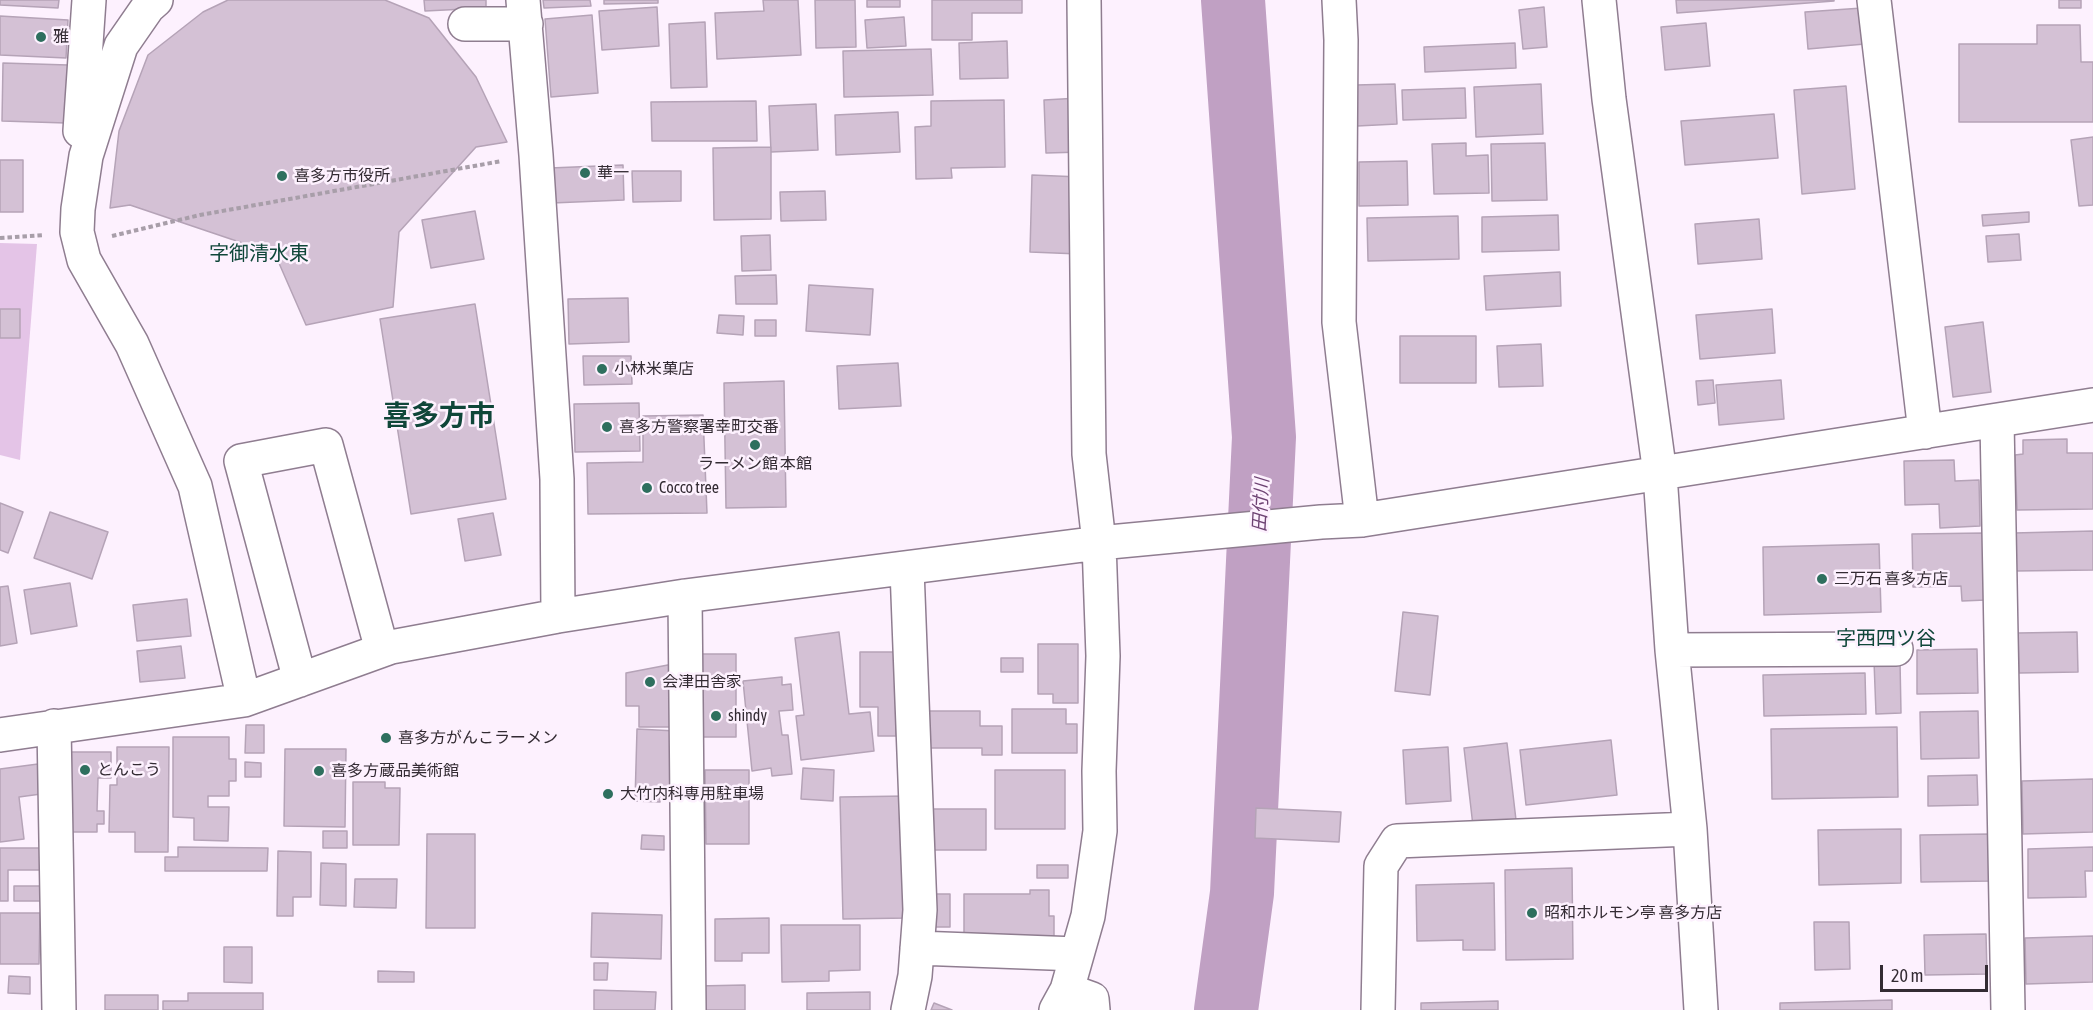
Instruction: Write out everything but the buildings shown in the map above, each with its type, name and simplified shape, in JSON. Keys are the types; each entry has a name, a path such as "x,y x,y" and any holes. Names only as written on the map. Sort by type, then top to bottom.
{"street":[{"path":"89,0 80,137 66,142 70,239 132,344 195,486 244,700"},
{"path":"70,239 77,232 86,156 121,46 147,7 156,0"},
{"path":"1084,0 1089,454 1099,543 1103,657 1099,771 1100,831 1088,916 1061,1000 1092,999 1093,1010"},
{"path":"1339,0 1341,40 1340,322 1362,520"},
{"path":"1599,0 1611,110 1660,474 1671,650 1690,829 1701,1010"},
{"path":"1874,0 1925,432"},
{"path":"465,24 525,12 557,479 558,616"},
{"path":"0,735 244,700 382,650 558,616 685,596 1099,543 1362,520 2093,405"},
{"path":"1997,421 2008,1010"},
{"path":"300,680 241,461 327,445 382,650"},
{"path":"907,569 920,910 915,976 908,1010"},
{"path":"685,596 689,1010"},
{"path":"1671,650 1896,649"},
{"path":"54,726 59,1010"},
{"path":"1378,1010 1381,866 1397,841 1690,829"},
{"path":"917,948 1077,954"}],"path":[{"path":"0,238 70,239 536,155"}],"shaded area":[{"path":"0,243 37,244 20,460 0,455"}],"waterway":[{"name":"田付川","path":"1226,1010 1242,893 1264,437 1233,0"}],"place":[{"name":"雅","path":"41,37"},
{"name":"華一","path":"585,173"},
{"name":"喜多方市役所","path":"282,176"},
{"name":"小林米菓店","path":"602,369"},
{"name":"喜多方警察署幸町交番","path":"607,427"},
{"name":"ラーメン館 本館","path":"755,445"},
{"name":"Cocco tree","path":"647,488"},
{"name":"三万石 喜多方店","path":"1822,579"},
{"name":"会津田舎家","path":"650,682"},
{"name":"shindy","path":"716,716"},
{"name":"喜多方がんこラーメン","path":"386,738"},
{"name":"とんこう","path":"85,770"},
{"name":"喜多方蔵品美術館","path":"319,771"},
{"name":"大竹内科専用駐車場","path":"608,794"},
{"name":"昭和ホルモン亭 喜多方店","path":"1532,913"}],"district":[{"name":"字御清水東","path":"259,254"},
{"name":"喜多方市","path":"439,416"},
{"name":"字西四ツ谷","path":"1886,639"}]}
